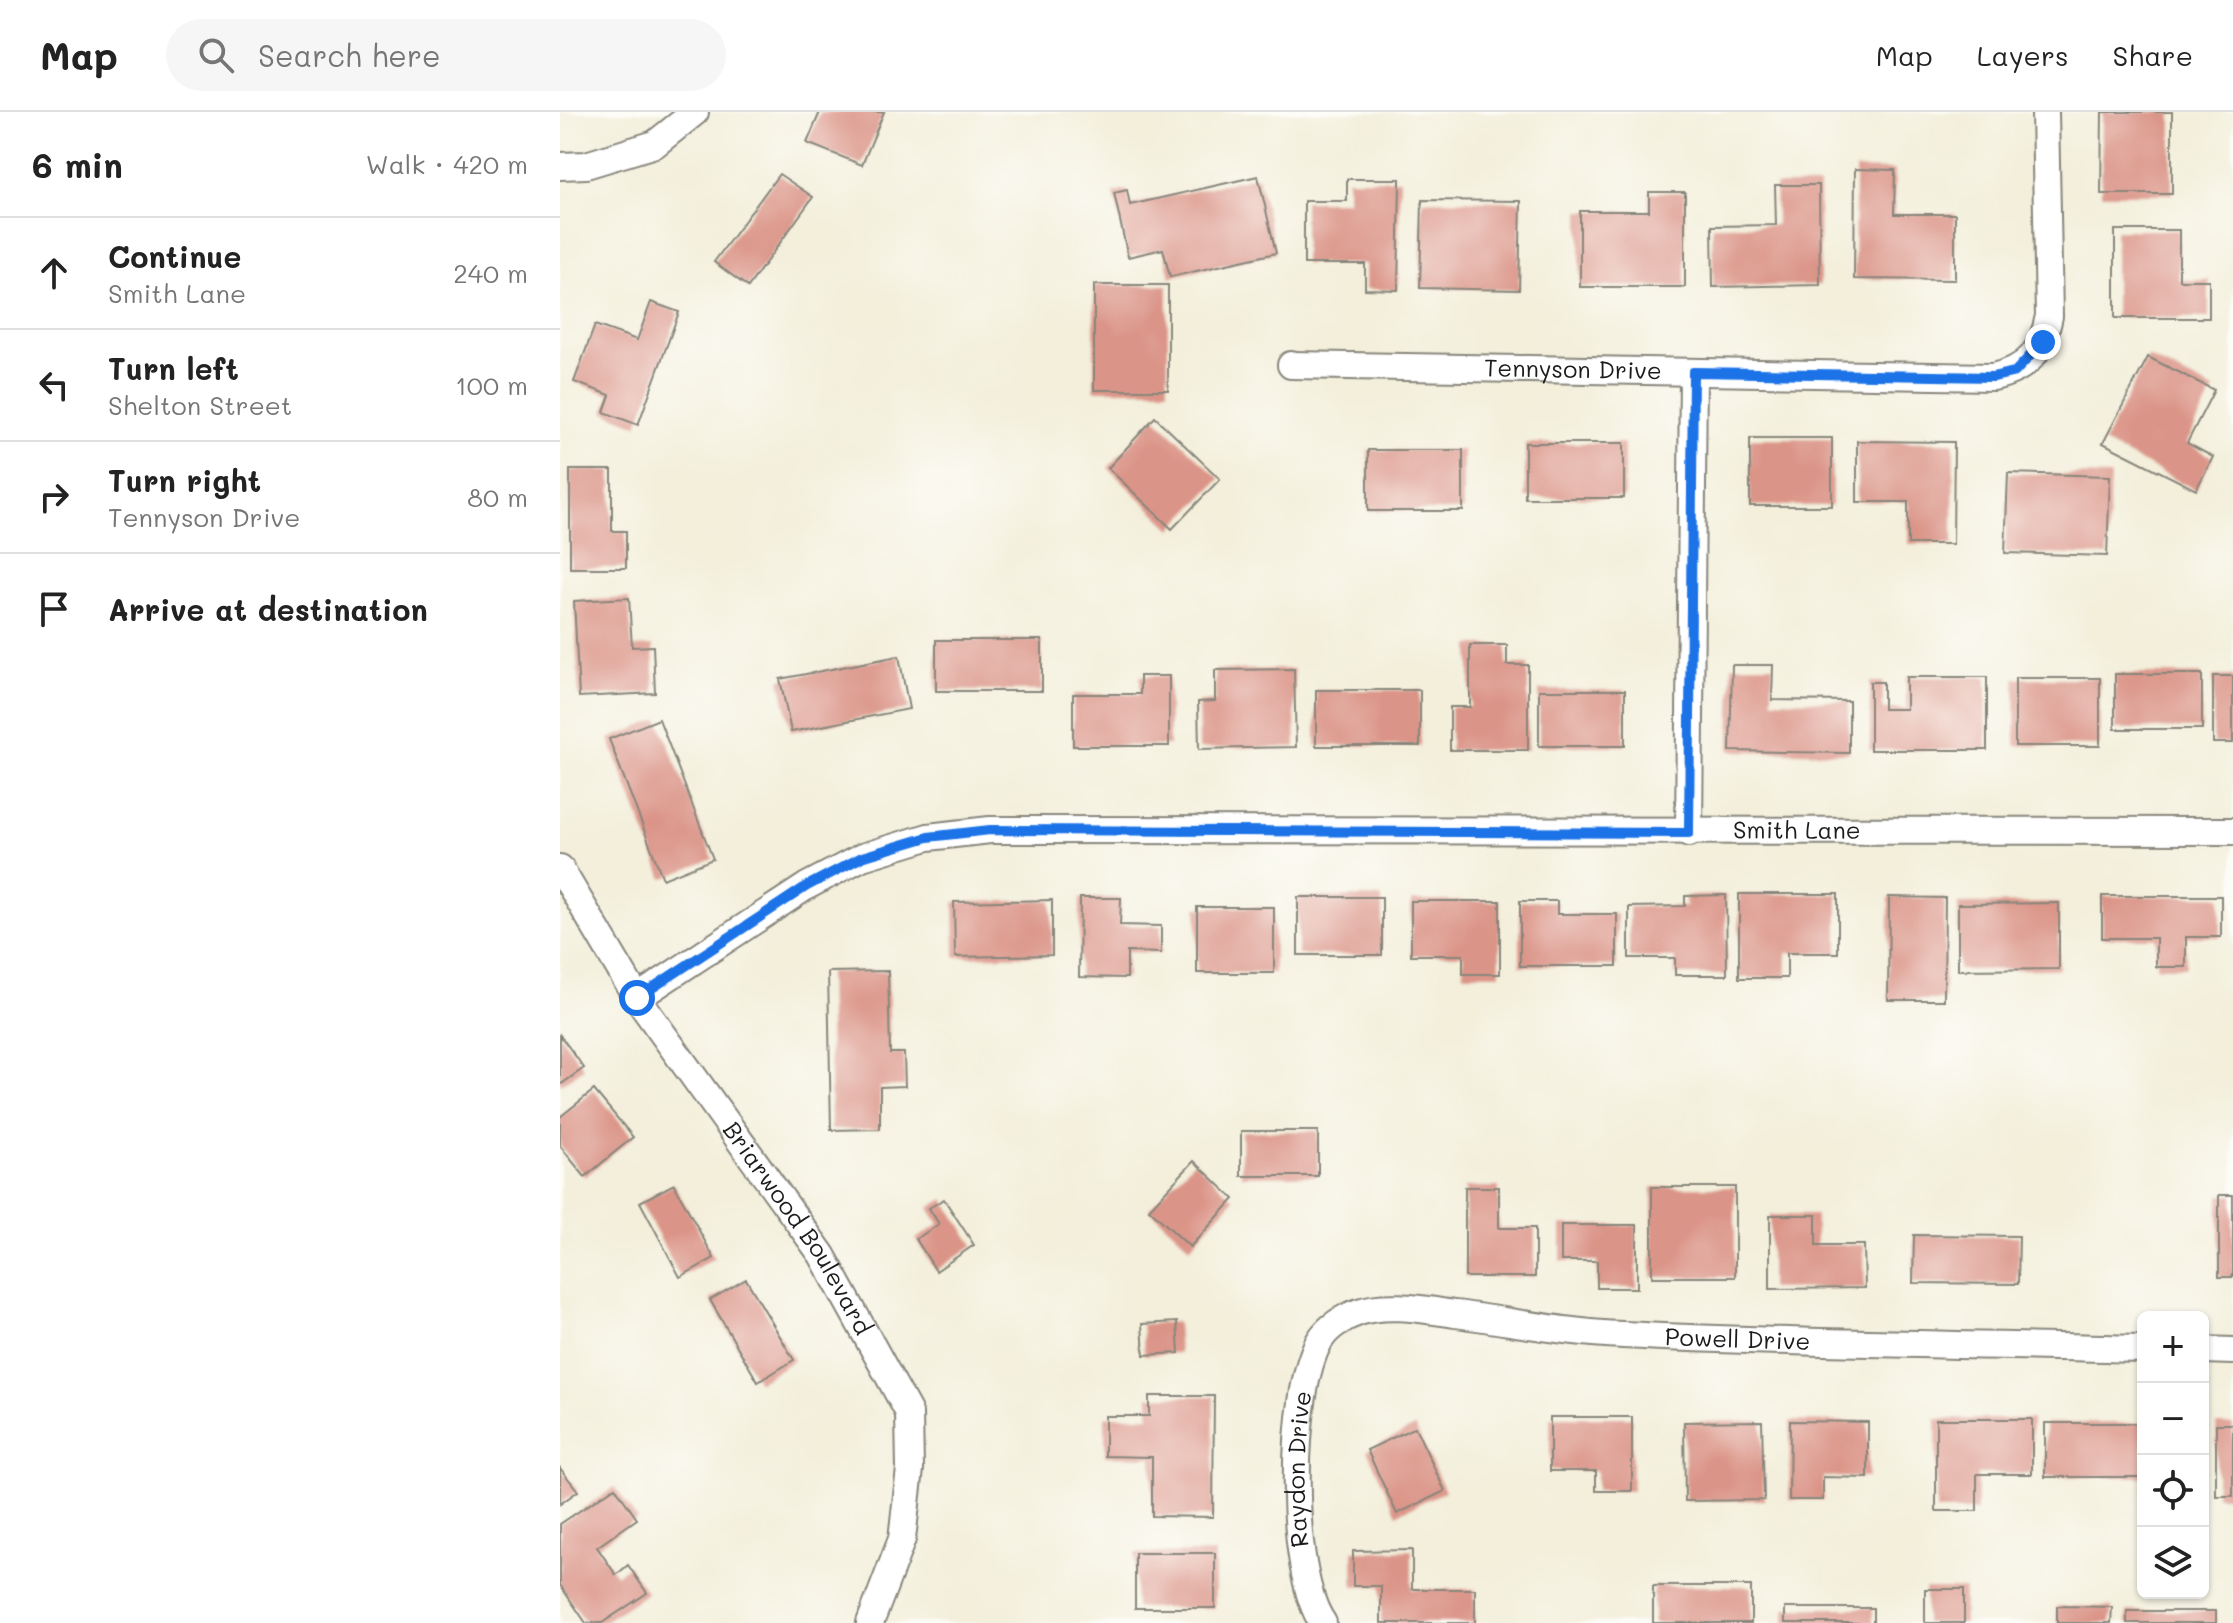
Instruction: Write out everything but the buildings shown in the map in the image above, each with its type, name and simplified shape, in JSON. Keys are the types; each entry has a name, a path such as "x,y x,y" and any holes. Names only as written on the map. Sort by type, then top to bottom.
{"street":[{"path":"560,166 586,165 655,144 695,112"},
{"name":"Tennyson Drive","path":"1291,365 1993,377 2015,372 2043,342 2049,316 2045,112"},
{"path":"1689,833 1693,372"},
{"name":"Smith Lane","path":"637,998 807,886 862,857 928,837 990,830 1689,833 2233,831"},
{"name":"Briarwood Boulevard","path":"560,868 637,998 822,1255 909,1413 910,1469 902,1539 870,1623"},
{"name":"Powell Drive","path":"1337,1323 1361,1311 1409,1308 1619,1335 2137,1349"},
{"name":"Raydon Drive","path":"1323,1623 1303,1566 1296,1464 1299,1412 1311,1359 1322,1337 1337,1323"},
{"path":"2209,1350 2233,1351"}],"route":[{"path":"637,998 807,886 862,857 928,837 990,830 1689,833 1693,372 1993,377 2015,372 2043,342"}]}
